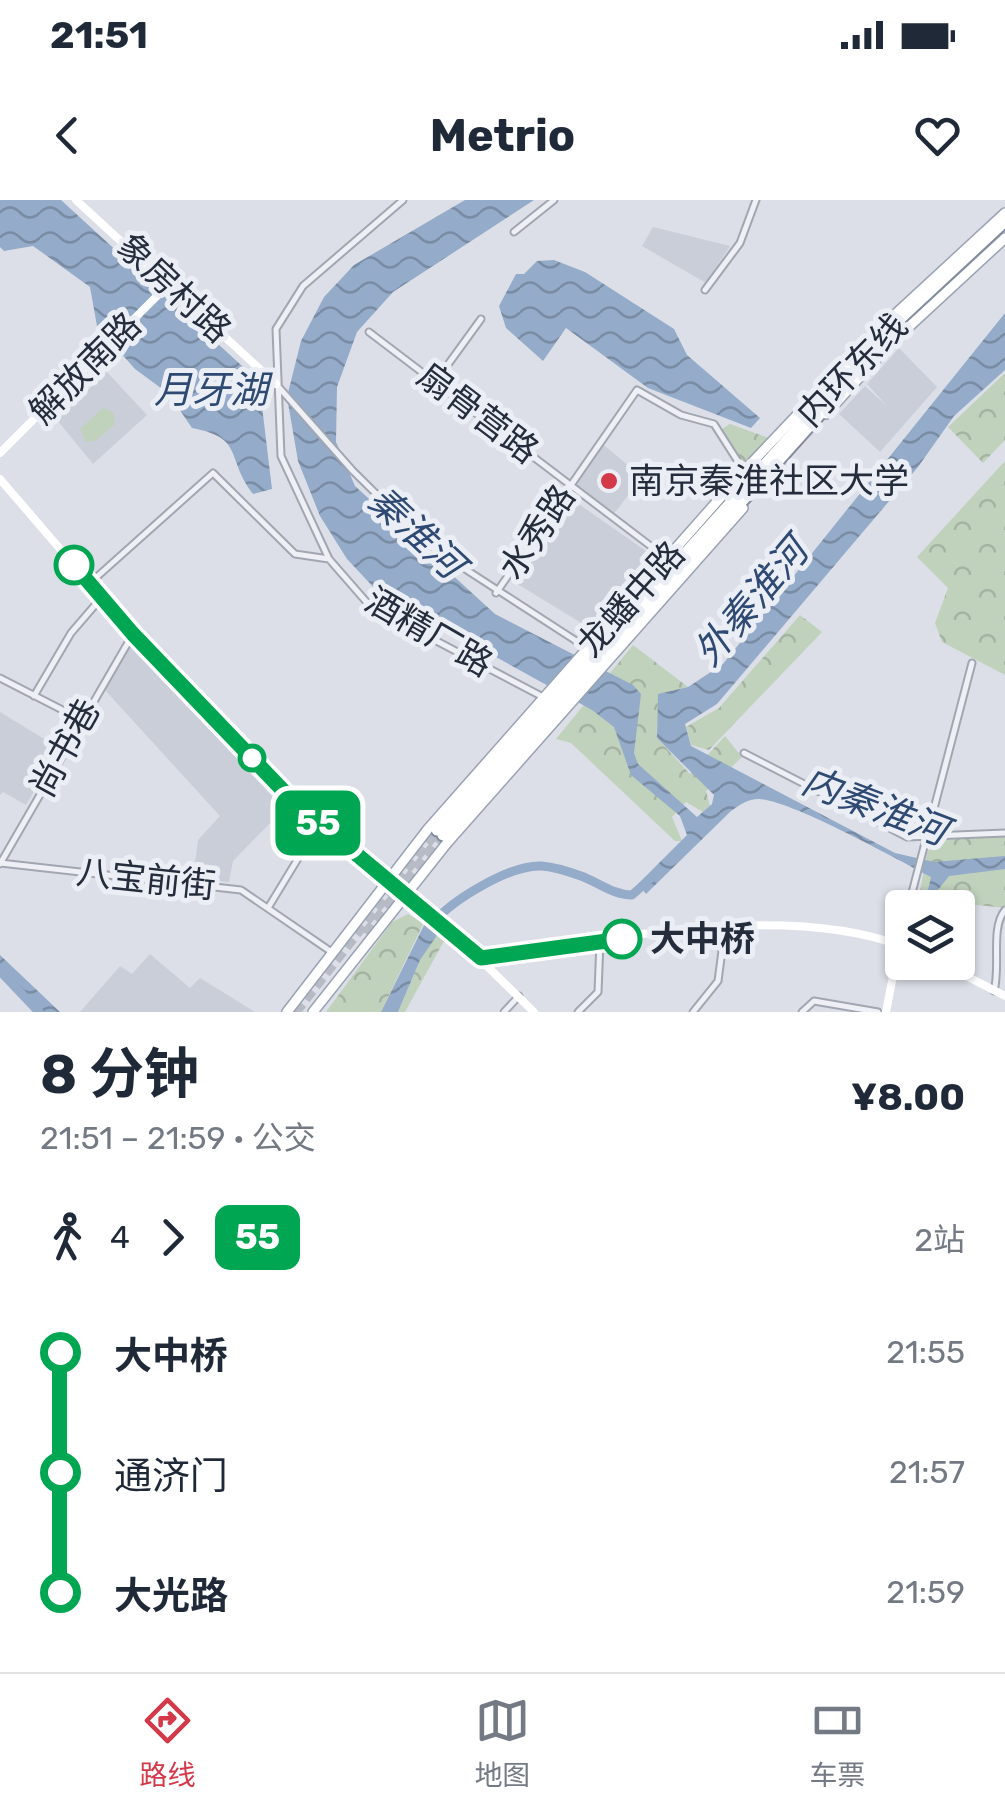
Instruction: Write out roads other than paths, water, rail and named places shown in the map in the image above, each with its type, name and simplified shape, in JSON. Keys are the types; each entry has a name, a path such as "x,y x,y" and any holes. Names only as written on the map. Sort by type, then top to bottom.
{"highway":[{"name":"内环东线","path":"709,531 876,341 1005,221"},
{"name":"内环东线","path":"588,663 879,346 1005,230"},
{"path":"626,642 646,601"},
{"path":"607,626 646,601"},
{"path":"439,834 588,663"},
{"path":"557,697 588,663"}],"main road":[{"name":"龙蟠中路","path":"588,663 607,626 744,471 875,332 1005,213"},
{"name":"龙蟠中路","path":"588,663 626,642 886,347 1005,238"},
{"path":"287,1012 388,879 439,834 557,697"},
{"path":"313,1012 407,893 439,834"},
{"path":"336,949 351,944 356,958"}],"street":[{"name":"象房村路","path":"76,200 280,388 353,472 415,534 588,663"},
{"name":"酒精厂路","path":"403,200 333,257 286,308 276,329 281,456 330,559 370,606 557,697"},
{"path":"514,232 554,200"},
{"path":"705,290 740,243 756,200"},
{"path":"1002,201 1005,213"},
{"name":"解放南路","path":"0,453 170,283"},
{"path":"436,381 481,319"},
{"name":"扇骨营路","path":"369,332 668,559"},
{"name":"水秀路","path":"496,593 638,390 682,416 714,424 744,471"},
{"path":"90,583 213,474 295,554 330,559"},
{"path":"0,479 133,634 319,824 407,893 481,958 534,1012"},
{"path":"34,696 71,633 102,597"},
{"name":"尚书巷","path":"0,863 80,719 133,634"},
{"path":"913,890 972,663"},
{"path":"0,678 80,719"},
{"path":"744,752 907,837 1005,832"},
{"path":"268,908 319,824"},
{"name":"八宝前街","path":"0,863 241,890 336,949"},
{"path":"994,991 1001,978 1003,911"},
{"path":"481,958 726,928 822,926 885,939"},
{"path":"692,1012 718,981 726,928"},
{"path":"578,1012 598,992 600,941"},
{"path":"802,1012 814,1001 882,1012 891,980"},
{"path":"973,980 1005,996"},
{"path":"504,1012 519,996"}],"water":[{"name":"月牙湖","path":"0,200 61,200 253,376 260,390 272,489 253,494 227,444 220,437 192,428 169,394 135,369 97,326 90,287 33,246 4,251 0,247"},
{"path":"465,200 534,200 393,292 357,332 337,387 336,442 355,486 495,614 633,685 641,694 634,753 638,764 697,817 712,804 714,795 657,738 658,694 688,687 723,664 1005,313 1005,370 954,416 918,467 717,704 685,724 691,746 895,853 934,862 1005,856 1005,869 949,876 938,890 928,890 931,877 871,845 795,809 755,799 731,811 646,894 638,884 687,835 680,816 631,775 614,727 592,710 378,592 347,559 320,516 298,461 287,397 301,341 324,297 354,265"},
{"path":"554,260 585,272 674,329 687,355 760,418 751,428 648,388 566,328 543,361 506,328 499,306 516,274 524,274 537,261"},
{"path":"430,913 444,925 420,960 398,1012 381,1012"},
{"path":"0,955 60,1012 40,1012 0,971"}],"waterway":[{"path":"433,923 483,885 529,867 567,871 612,891 632,895 649,880"},
{"path":"0,971 39,1012"}],"tunnel":[{"path":"295,1012 437,830"},
{"path":"366,934 443,835"}],"place":[{"name":"南京秦淮社区大学","path":"609,481"},
{"name":"大中桥","path":"622,939"}],"water label":[{"name":"秦淮河","path":"416,532"},
{"name":"外秦淮河","path":"751,602"},
{"name":"内秦淮河","path":"875,806"}]}
